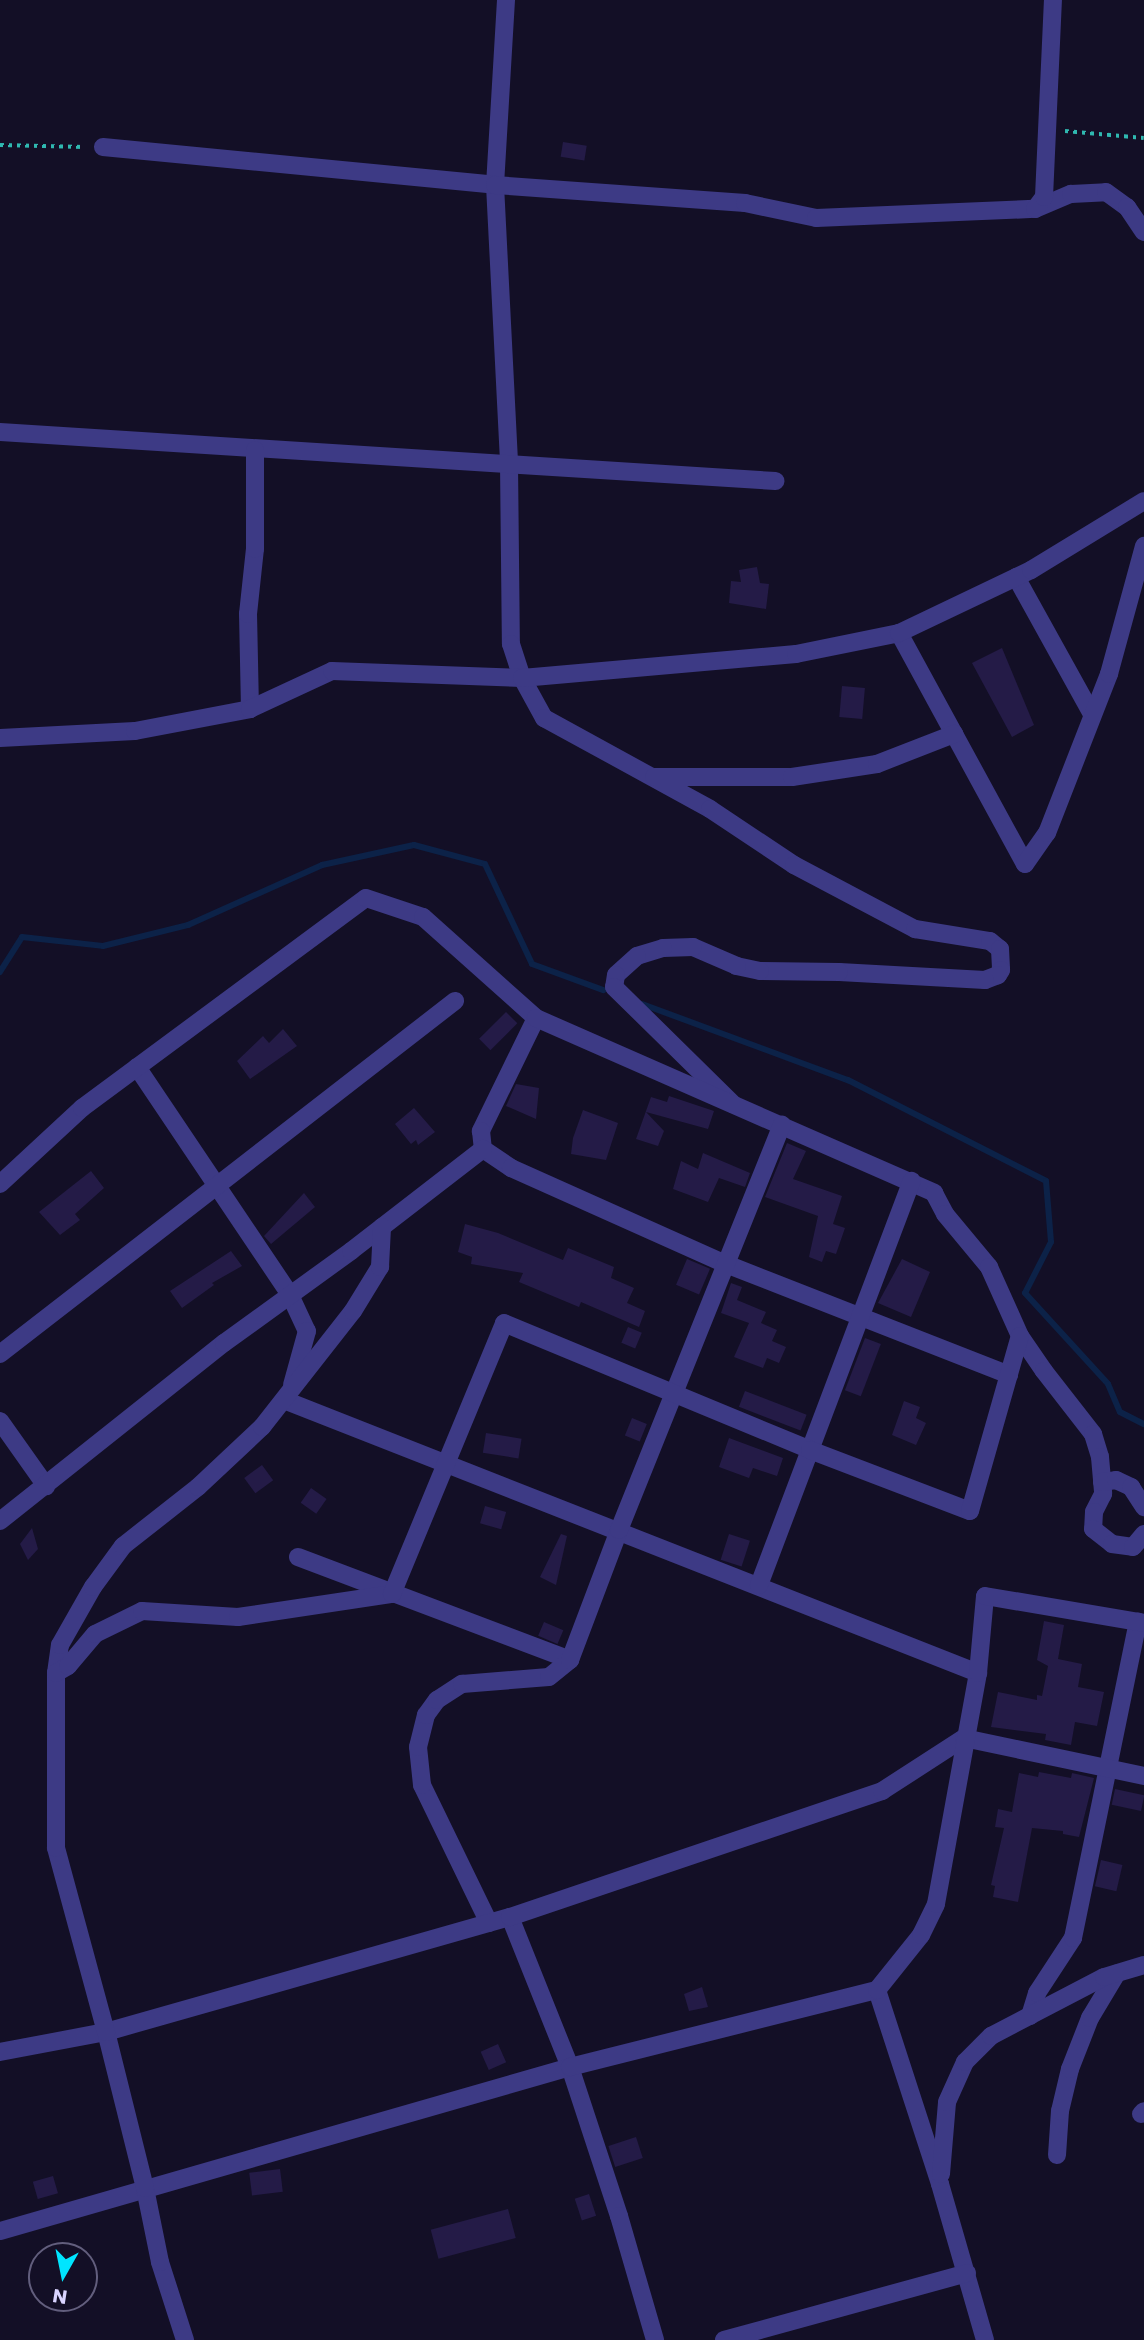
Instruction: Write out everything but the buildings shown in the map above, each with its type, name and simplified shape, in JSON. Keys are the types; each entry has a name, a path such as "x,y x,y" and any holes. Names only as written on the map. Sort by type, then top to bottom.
{"street":[{"path":"506,0 495,185 509,464 511,644 522,678 544,718 710,809 794,865 915,929 990,941 1000,949 1001,970 994,978 985,980 839,972 760,971 737,966 693,947 663,948 637,957 616,975 614,986 733,1104"},
{"path":"1034,209 1044,197 1053,0"},
{"path":"103,147 495,185 745,203 816,218 1034,209 1070,194 1106,192 1127,207 1144,232"},
{"path":"0,432 775,481"},
{"path":"250,709 248,614 255,549 255,450"},
{"path":"0,738 135,731 250,709 332,671 522,678 796,654 899,633 1016,577 1144,501"},
{"path":"899,633 1025,864 1046,832 1109,674 1144,545"},
{"path":"1016,577 1092,714"},
{"path":"650,777 792,777 877,764 954,734"},
{"path":"0,1184 82,1108 366,898 423,918 537,1018 912,1181 933,1193 944,1214 989,1267 1020,1336 1093,1434 1100,1457 1103,1494 1094,1512 1093,1529 1112,1544 1133,1547 1144,1534"},
{"path":"0,1354 455,1001"},
{"path":"537,1018 481,1131 483,1149 511,1168 726,1265 1009,1376"},
{"path":"137,1067 290,1295 307,1331 287,1396"},
{"path":"489,1923 422,1785 418,1747 426,1715 438,1700 462,1684 549,1677 570,1660 619,1530 782,1125"},
{"path":"0,1521 224,1343 483,1149"},
{"path":"759,1585 912,1181"},
{"path":"185,2340 160,2262 145,2188 106,2032 56,1848 56,1673 60,1644 93,1587 123,1546 198,1487 262,1427 353,1311 380,1267 382,1227"},
{"path":"392,1594 504,1323 810,1450 970,1511 1020,1336"},
{"path":"287,1396 445,1462 978,1672"},
{"path":"0,1421 46,1486"},
{"path":"1102,1482 1116,1480 1131,1487 1144,1507"},
{"path":"298,1557 570,1660"},
{"path":"56,1673 68,1666 95,1634 142,1611 238,1617 392,1594"},
{"path":"0,2231 570,2067 877,1990 921,1935 936,1904 978,1672 985,1597 1141,1622 1073,1938 1037,1993 1030,2016"},
{"path":"0,2052 106,2032 510,1917 882,1791 964,1738 1144,1776"},
{"path":"510,1917 570,2067 619,2217 655,2340"},
{"path":"940,2184 947,2102 965,2063 991,2036 1117,1973 1144,1965"},
{"path":"1057,2155 1060,2111 1070,2069 1090,2018 1117,1973"},
{"path":"877,1990 940,2184 985,2340"},
{"path":"724,2340 967,2273"}],"path":[{"path":"1049,129 1144,138"},
{"path":"0,145 103,147"}],"waterway":[{"path":"0,972 22,937 103,946 188,925 322,865 414,845 485,864 532,964 603,990"},
{"path":"642,1004 848,1080 1046,1181 1051,1242 1025,1293 1108,1384 1120,1412 1144,1424"}]}
